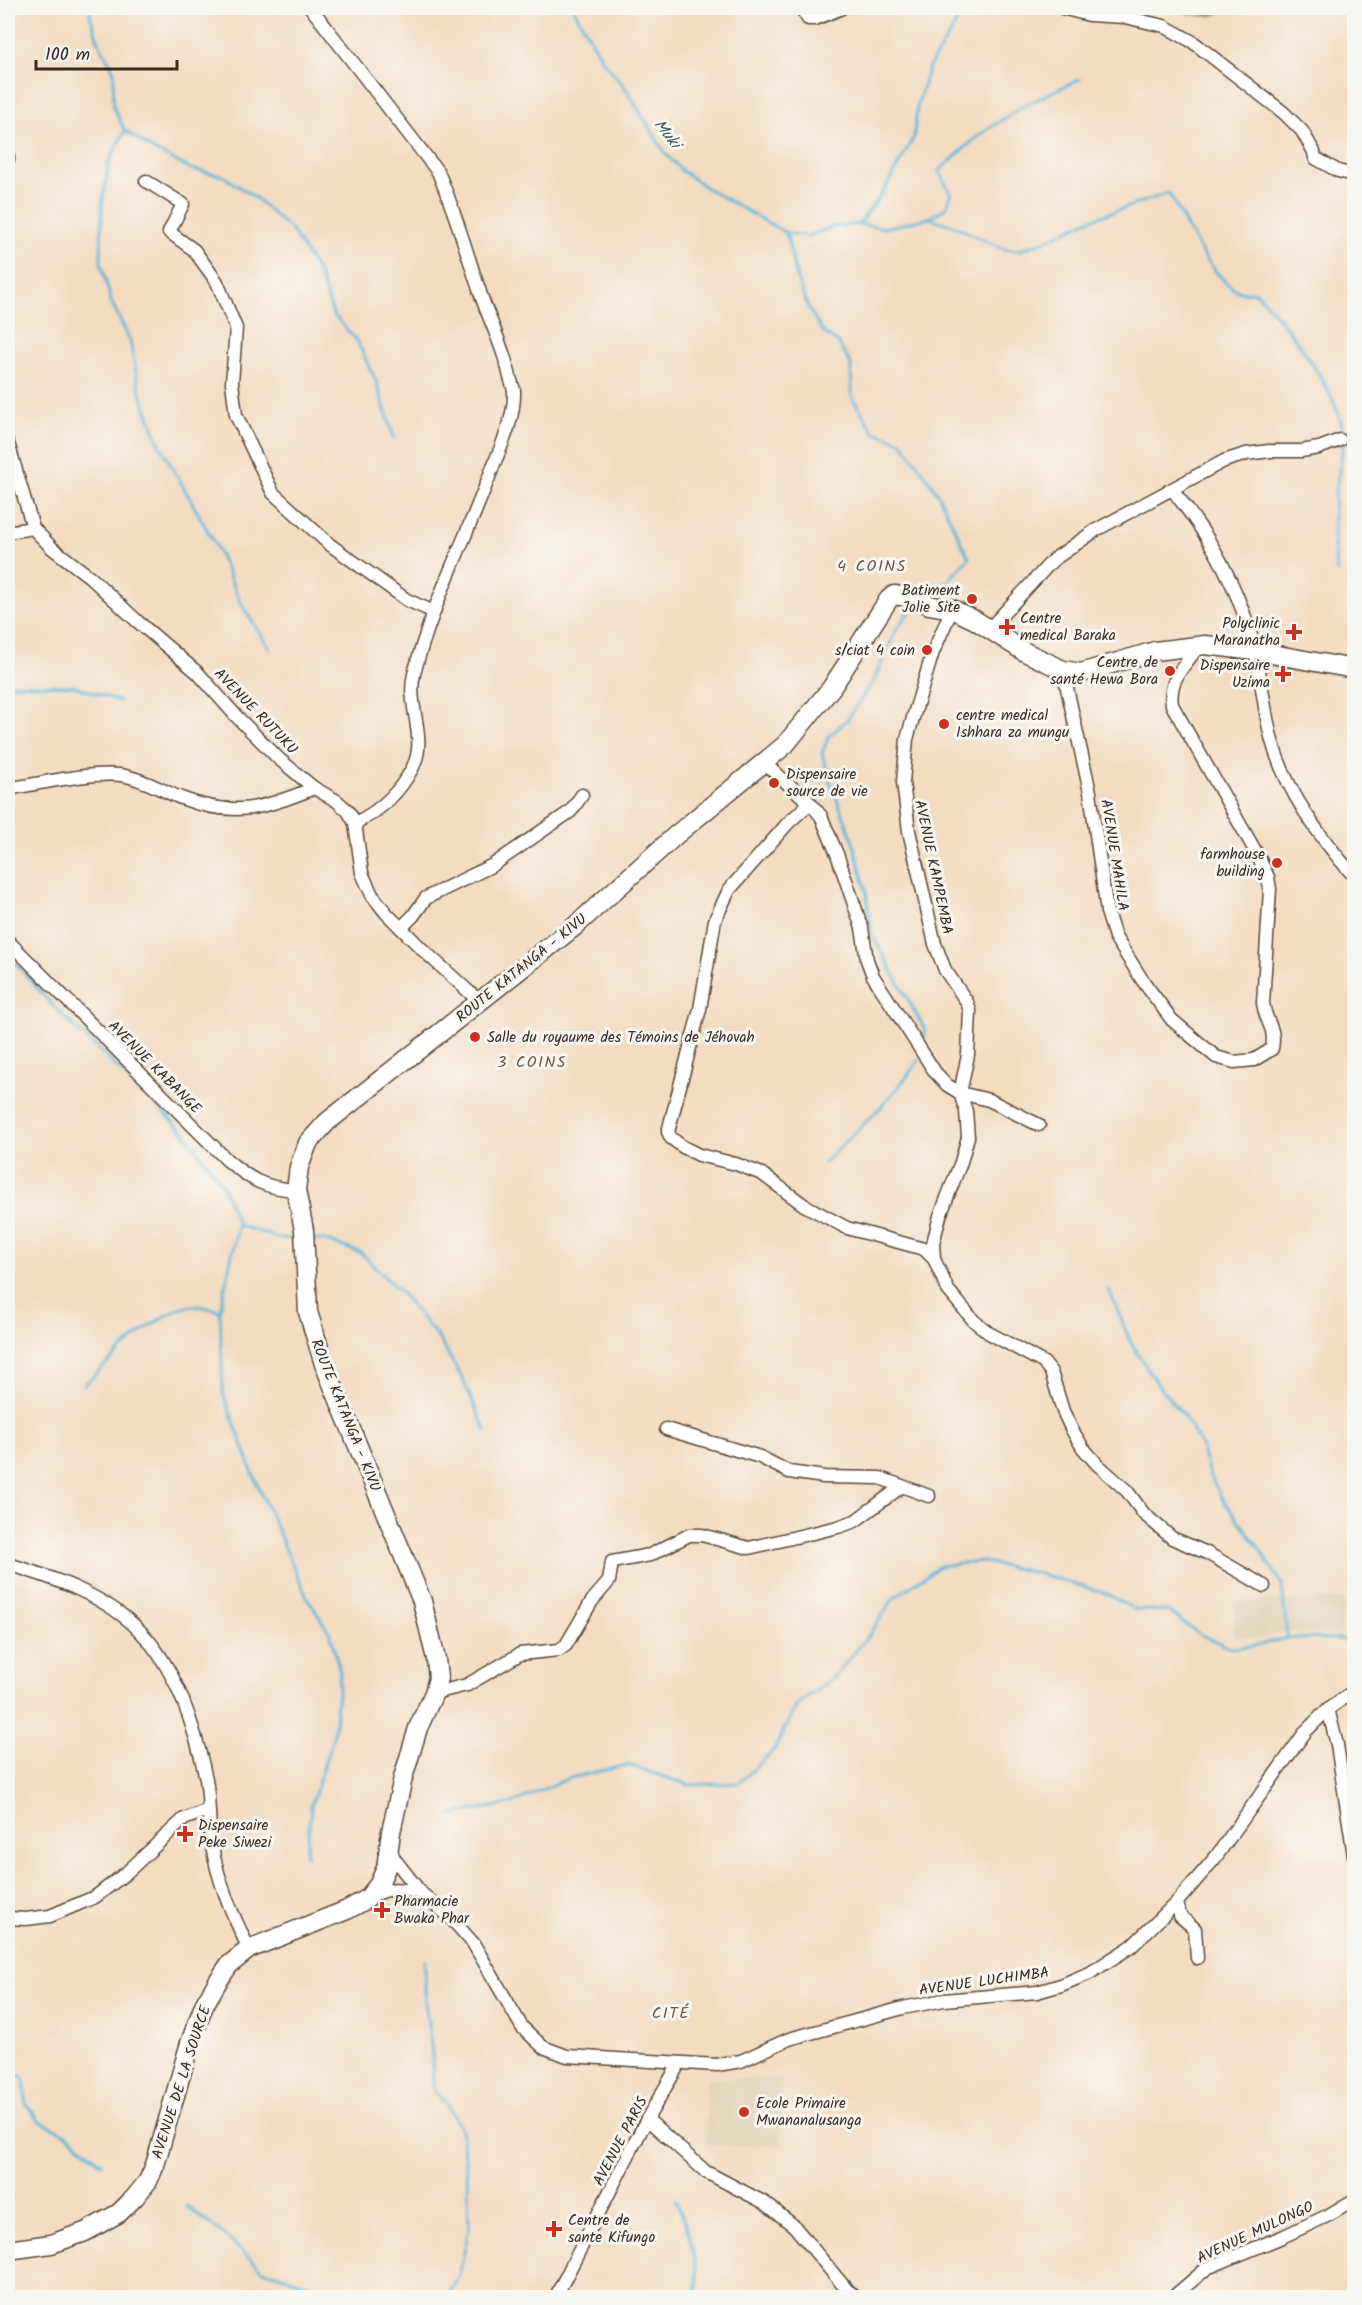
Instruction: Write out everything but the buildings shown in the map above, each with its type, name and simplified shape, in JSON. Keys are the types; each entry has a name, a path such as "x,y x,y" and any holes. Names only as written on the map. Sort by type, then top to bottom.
{"highway":[{"name":"ROUTE KATANGA - KIVU","path":"390,1849 391,1832 405,1769 438,1678 436,1659 422,1601 324,1364 308,1312 304,1230 296,1190 299,1167 308,1143 327,1122 574,927 685,828 785,745 832,687 889,599 894,595 952,609 1023,651 1063,670 1081,674 1155,651 1199,646 1224,646 1354,669"},
{"path":"367,1899 379,1884 386,1868 390,1849"},
{"name":"AVENUE DE LA SOURCE","path":"8,2250 51,2244 85,2232 119,2213 148,2181 204,2005 230,1965 249,1949 329,1918 367,1899"}],"street":[{"path":"311,8 438,172 507,362 514,389 512,412 505,436 476,514 434,612 418,659 411,695 419,742 417,756 412,768 385,804 373,814 355,823 362,873 372,895 400,928 479,1001"},
{"path":"801,8 808,19 815,19 842,8"},
{"path":"1062,8 1089,15 1124,12 1164,26 1193,42 1284,113 1302,131 1315,158 1338,171 1354,175"},
{"path":"146,181 183,204 169,232 194,250 221,291 236,328 232,383 236,415 273,494 329,544 407,600 434,612"},
{"path":"989,629 1053,560 1096,530 1224,461 1246,454 1318,448 1340,440"},
{"name":"AVENUE RUTUKU","path":"8,443 33,528 52,548 90,576 137,621 189,665 279,759 314,788 337,801 348,811 355,823"},
{"path":"1172,489 1210,542 1228,579 1255,651 1272,740 1280,767 1313,823 1354,876"},
{"path":"8,532 33,528"},
{"name":"AVENUE KAMPEMBA","path":"952,609 933,652 907,739 903,782 909,831 935,944 945,970 967,1002 970,1011 968,1055 960,1093"},
{"name":"AVENUE MAHILA","path":"1063,670 1090,792 1107,912 1115,937 1143,981 1172,1020 1216,1057 1234,1062 1254,1060 1272,1049 1275,1035 1264,1014 1263,1003 1263,972 1268,937 1270,889 1268,877 1172,705 1170,692 1175,678 1199,646"},
{"path":"764,763 810,803 821,816 837,854 862,928 867,960 873,976 931,1067 947,1085 960,1093 989,1100 1039,1125"},
{"path":"8,789 106,775 126,776 214,809 228,811 263,806 314,788"},
{"path":"400,928 413,916 426,898 493,865 571,811 582,795"},
{"path":"810,803 729,890 715,920 700,1009 668,1132 671,1138 699,1155 736,1164 762,1174 824,1217 868,1235 924,1249 934,1259 948,1290 974,1322 988,1333 1044,1363 1051,1372 1072,1430 1083,1448 1096,1464 1127,1491 1144,1514 1172,1538 1208,1553 1264,1586"},
{"name":"AVENUE KABANGE","path":"8,941 234,1166 249,1178 264,1185 296,1190"},
{"path":"934,1259 933,1243 940,1216 968,1137 966,1111 960,1093"},
{"path":"666,1429 760,1457 789,1472 824,1477 879,1478 929,1496"},
{"path":"434,1693 467,1685 520,1654 559,1650 566,1645 592,1601 609,1581 614,1561 632,1560 650,1555 689,1535 702,1535 749,1548 838,1527 855,1521 901,1487"},
{"path":"8,1564 76,1588 120,1614 140,1631 154,1649 187,1711 206,1781 213,1849 233,1916 249,1949"},
{"name":"AVENUE LUCHIMBA","path":"390,1849 395,1860 421,1893 448,1916 473,1943 522,2027 543,2047 567,2056 717,2065 741,2061 789,2039 903,2008 944,2000 1037,1992 1090,1973 1132,1946 1177,1902 1215,1858 1306,1731 1328,1709 1354,1691"},
{"path":"1328,1709 1337,1745 1354,1855"},
{"path":"8,1918 26,1919 60,1914 95,1897 126,1873 184,1819 208,1810"},
{"path":"367,1899 382,1891 396,1888 421,1893"},
{"path":"1177,1902 1180,1916 1195,1929 1197,1958"},
{"name":"AVENUE PARIS","path":"555,2298 647,2119 679,2064"},
{"path":"647,2119 706,2172 765,2203 787,2220 842,2285 858,2298"},
{"name":"AVENUE MULONGO","path":"1172,2298 1207,2268 1282,2237 1329,2215 1354,2200"}],"shaded area":[{"path":"1346,1599 1341,1634 1287,1631 1260,1639 1234,1637 1235,1601"},
{"name":"Ecole Primaire Mwananalusanga","path":"707,2078 782,2079 781,2146 706,2145"}],"green space":[{"path":"1192,8 1223,8 1216,14 1207,16 1187,13"}],"waterway":[{"path":"91,8 90,15 99,43 114,71 113,106 125,131 109,161 102,206 101,263 111,301 130,341 140,392 159,443 215,544 242,605 270,649"},
{"name":"Muki","path":"573,8 603,61 624,86 665,153 682,171 710,190 786,233 808,236 833,227 859,224 884,228 929,218 955,226 1003,249 1020,250 1089,220 1169,193 1199,247 1218,274 1238,291 1256,292 1281,321 1322,380 1340,418 1343,450 1334,514 1337,572"},
{"path":"859,224 885,189 914,137 917,106 929,67 953,29 963,8"},
{"path":"929,218 946,208 951,194 939,171 978,136 1023,106 1080,79"},
{"path":"126,131 152,149 191,169 223,176 256,198 292,231 318,272 333,314 357,341 376,381 394,438"},
{"path":"786,233 797,279 808,307 823,332 838,343 851,364 852,397 874,432 902,442 937,492 969,558 932,598"},
{"path":"919,606 907,614 895,632 875,678 848,719 829,736 822,753 828,776 852,838 866,890 872,935 925,1030 923,1046"},
{"path":"8,684 74,686 119,701"},
{"path":"8,955 53,1006 183,1131 222,1184 238,1225 220,1311 223,1393 256,1481 290,1559 308,1599 331,1635 340,1672 334,1734 311,1806 306,1856"},
{"path":"824,1163 887,1100 920,1058"},
{"path":"238,1225 278,1238 299,1239"},
{"path":"311,1240 324,1240 361,1253 403,1295 439,1339 462,1378 486,1431"},
{"path":"1109,1290 1131,1343 1160,1388 1184,1416 1200,1443 1209,1474 1223,1500 1255,1542 1282,1584 1287,1637"},
{"path":"84,1385 135,1338 164,1317 192,1306 220,1311"},
{"path":"453,1814 510,1804 569,1778 628,1765 689,1785 739,1783 774,1750 797,1705 833,1678 869,1635 894,1598 940,1566 979,1561 1037,1573 1105,1593 1134,1609 1168,1611 1199,1634 1231,1648 1259,1645 1287,1638 1341,1639 1354,1643"},
{"path":"425,1961 425,2002 432,2053 433,2089 447,2105 461,2129 468,2185 469,2228 459,2276 447,2298"},
{"path":"8,2070 24,2078 26,2103 39,2121 67,2134 102,2164"},
{"path":"675,2199 692,2247 697,2272 697,2298"},
{"path":"186,2206 224,2235 263,2270 319,2287 337,2298"}],"place":[{"name":"Batiment Jolie Site","path":"972,599"},
{"name":"Centre medical Baraka","path":"1007,627"},
{"name":"Polyclinic Maranatha","path":"1294,632"},
{"name":"s/ciat 4 coin","path":"927,650"},
{"name":"Centre de santé Hewa Bora","path":"1170,671"},
{"name":"Dispensaire Uzima","path":"1283,674"},
{"name":"centre medical Ishhara za mungu","path":"944,724"},
{"name":"Dispensaire source de vie","path":"774,783"},
{"name":"farmhouse building","path":"1277,863"},
{"name":"Salle du royaume des Témoins de Jéhovah","path":"475,1037"},
{"name":"Dispensaire Peke Siwezi","path":"185,1834"},
{"name":"Pharmacie Bwaka Phar","path":"382,1910"},
{"name":"Ecole Primaire Mwananalusanga","path":"744,2112"},
{"name":"Centre de sante Kifungo","path":"554,2229"}],"district":[{"name":"4 COINS","path":"872,565"},
{"name":"3 COINS","path":"532,1061"},
{"name":"CITÉ","path":"671,2012"}]}
